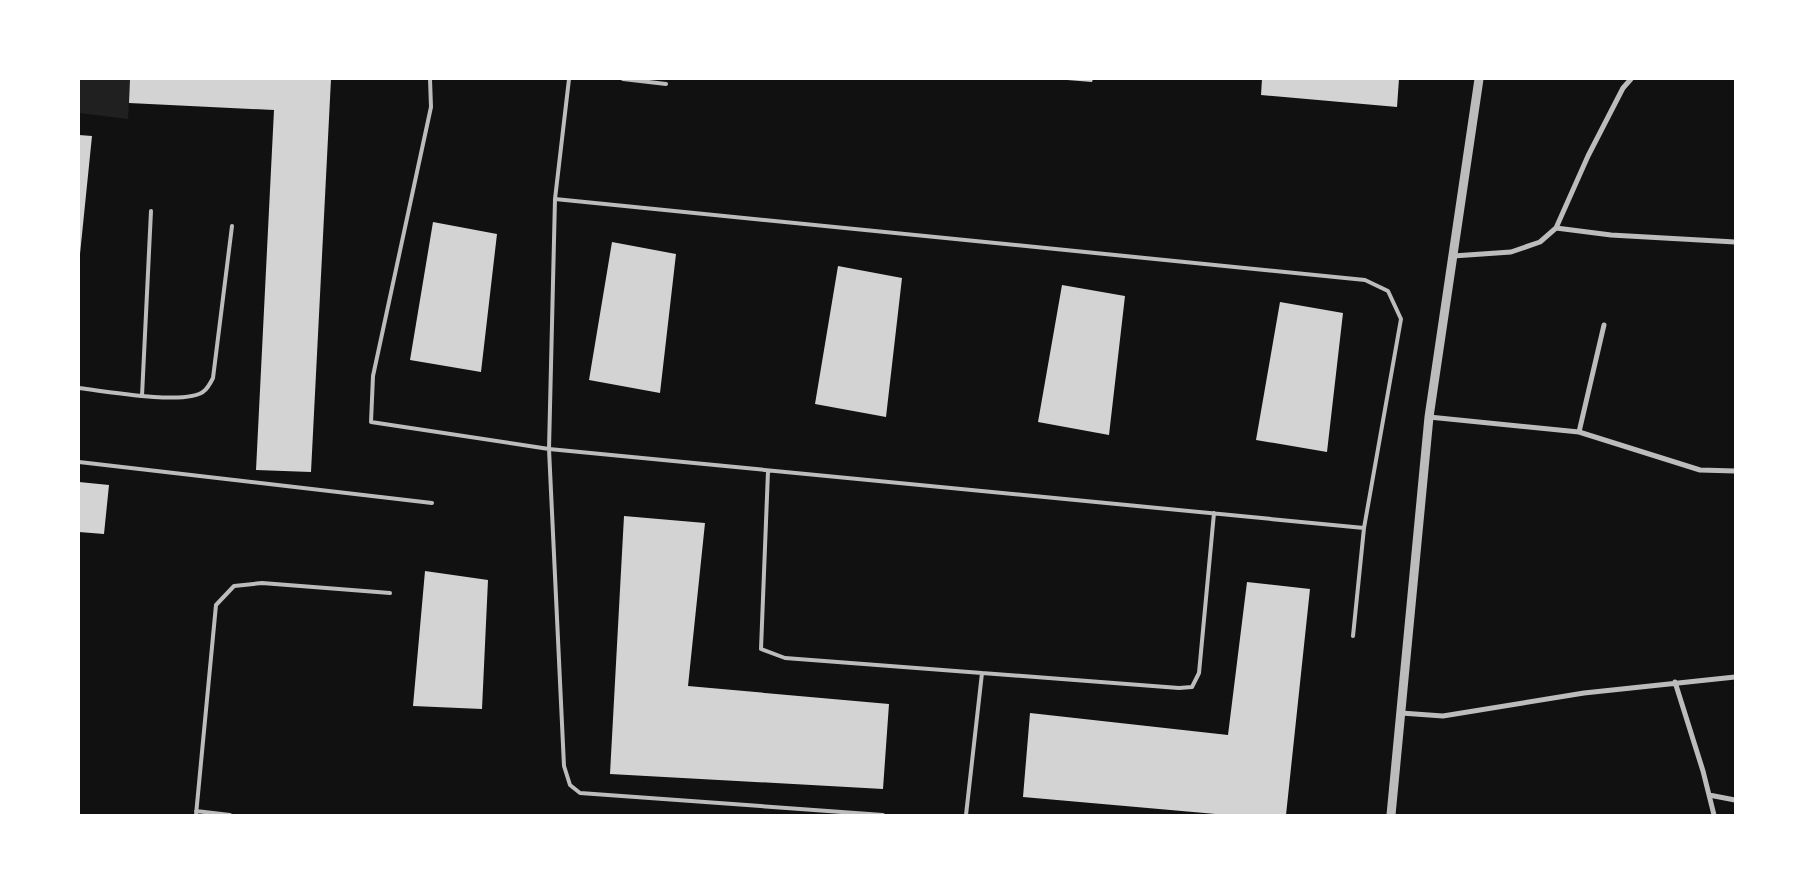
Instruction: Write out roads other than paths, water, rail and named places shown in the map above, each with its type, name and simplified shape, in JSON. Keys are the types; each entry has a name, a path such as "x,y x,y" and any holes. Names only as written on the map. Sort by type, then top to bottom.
{"street":[{"path":"1391,815 1429,417 1478,79"},
{"path":"1453,256 1511,252 1540,242 1556,228 1588,156 1623,88 1630,79"},
{"path":"1556,228 1611,235 1735,242"},
{"path":"1579,432 1604,325"},
{"path":"1429,417 1579,432 1700,470 1735,471"},
{"path":"1401,713 1443,716 1584,693 1735,677"},
{"path":"1675,682 1703,771 1714,815"},
{"path":"1709,795 1735,800"}],"lane":[{"path":"430,79 431,107 373,376 371,422 549,449 1364,528"},
{"path":"570,79 555,199 549,449 564,766 570,784 580,793 883,815"},
{"path":"624,79 666,84"},
{"path":"555,199 1365,280 1388,291 1401,319 1364,528 1353,636"},
{"path":"142,396 151,211"},
{"path":"79,388 142,396 183,398 204,392 213,378 232,226"},
{"path":"79,462 432,503"},
{"path":"768,471 761,649 785,658 1192,688 1199,673 1214,513"},
{"path":"230,815 196,813 216,605 234,586 262,583 390,593"},
{"path":"966,815 982,673"}]}
